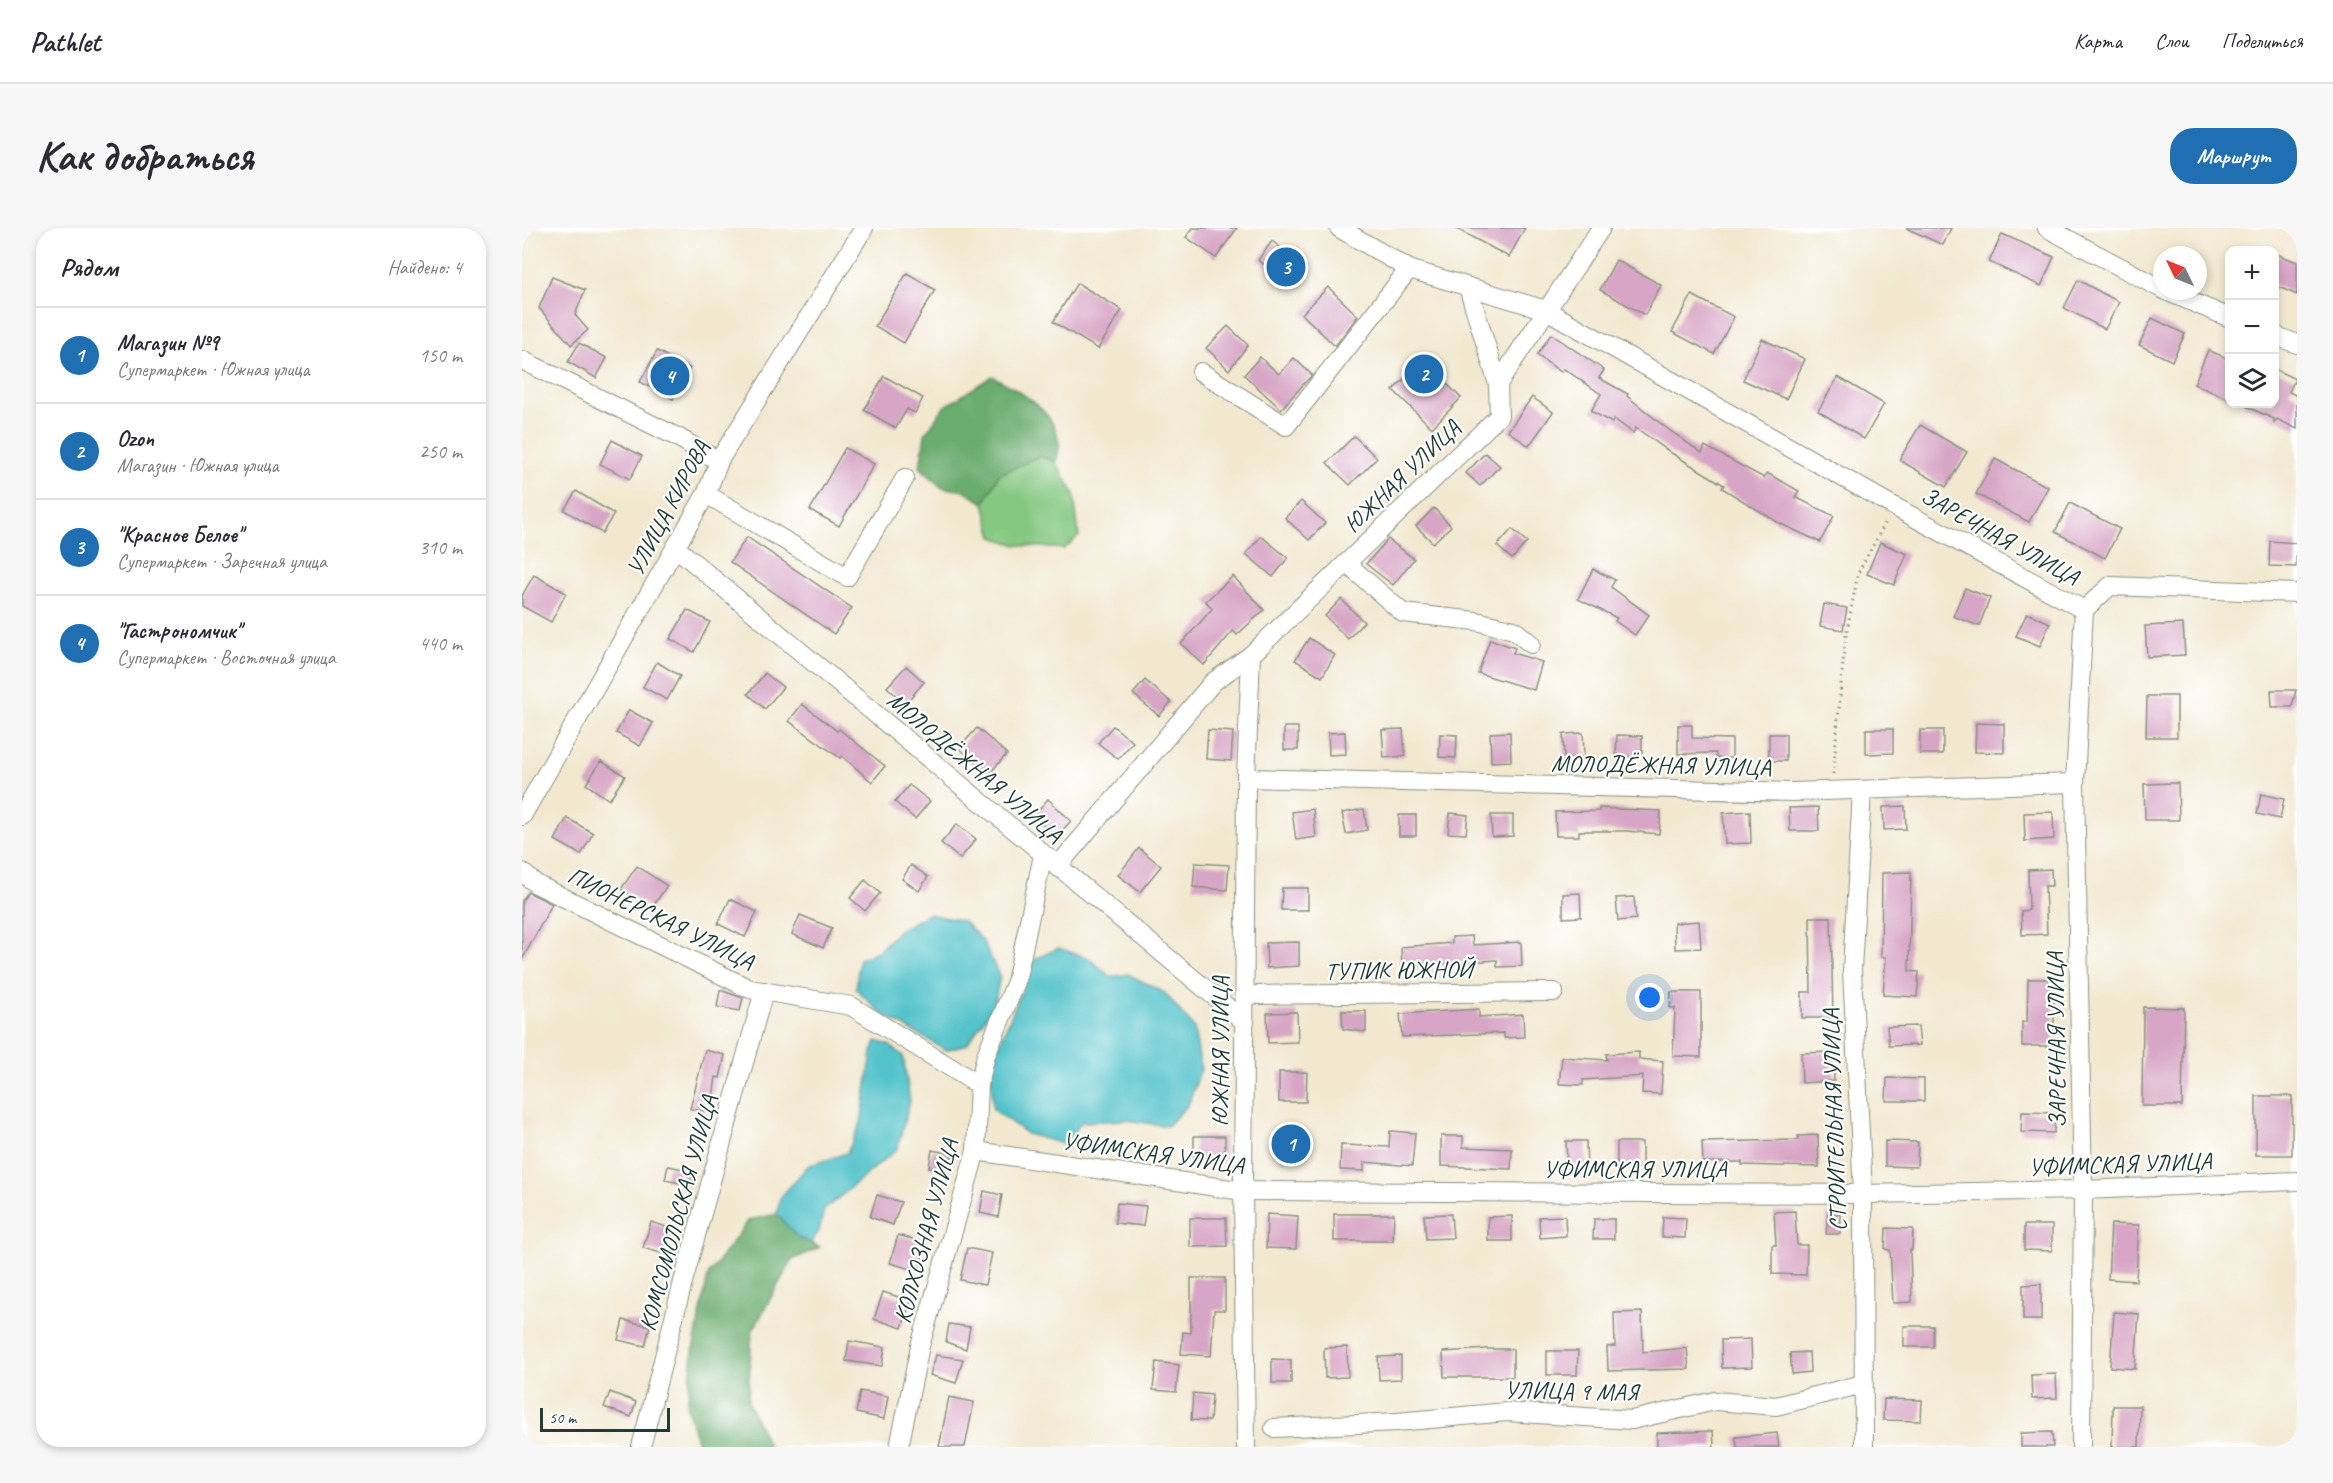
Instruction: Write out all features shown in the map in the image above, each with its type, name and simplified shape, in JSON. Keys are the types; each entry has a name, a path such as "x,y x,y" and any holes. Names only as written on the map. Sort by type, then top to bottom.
{"street":[{"name":"УЛИЦА КИРОВА","path":"522,816 706,494 720,459 864,228"},
{"name":"ЗАРЕЧНАЯ УЛИЦА","path":"1339,228 1410,269 1546,310 1895,507 2084,610 2075,783 2083,1190 2081,1447"},
{"path":"1498,384 1601,228"},
{"path":"2048,228 2153,284"},
{"path":"1201,372 1286,426 1410,269"},
{"name":"ЮЖНАЯ УЛИЦА","path":"1050,861 1213,682 1251,655 1499,416 1498,384 1468,287"},
{"path":"2187,300 2225,316"},
{"path":"2279,337 2297,344"},
{"path":"524,368 720,459"},
{"path":"706,494 847,577 905,478"},
{"name":"МОЛОДЁЖНАЯ УЛИЦА","path":"675,547 1245,1022"},
{"path":"1346,563 1403,613 1476,621 1514,630 1531,644"},
{"path":"2084,610 2110,586 2297,593"},
{"name":"ЮЖНАЯ УЛИЦА","path":"1246,1447 1243,1191 1246,778 1251,655"},
{"name":"МОЛОДЁЖНАЯ УЛИЦА","path":"1246,778 1831,791 2075,783"},
{"name":"СТРОИТЕЛЬНАЯ УЛИЦА","path":"1862,790 1852,970 1863,1194 1864,1447"},
{"name":"КОЛХОЗНАЯ УЛИЦА","path":"899,1447 920,1346 976,1151 979,1085 986,1055 1016,982 1050,861"},
{"name":"ПИОНЕРСКАЯ УЛИЦА","path":"522,872 536,884 750,989 851,1006 979,1085"},
{"name":"КОМСОМОЛЬСКАЯ УЛИЦА","path":"641,1447 683,1282 764,991"},
{"name":"ТУПИК ЮЖНОЙ","path":"1245,995 1554,992"},
{"name":"УФИМСКАЯ УЛИЦА","path":"976,1151 1243,1191 1863,1194 2083,1190 2297,1181"},
{"name":"УЛИЦА 9 МАЯ","path":"1274,1428 1397,1422 1508,1412 1632,1420 1715,1401 1776,1406 1863,1384"}],"path":[{"path":"1831,791 1845,641 1858,573 1895,507"}],"green space":[{"path":"992,376 1024,395 1044,412 1057,432 1059,448 1056,462 1039,456 999,475 984,503 964,491 941,487 920,467 925,434 944,407"},
{"path":"1039,456 1056,462 1074,494 1079,536 1064,549 1016,545 993,537 984,503 999,475"},
{"path":"777,1214 797,1237 820,1247 792,1260 752,1332 748,1402 769,1447 699,1447 687,1408 693,1350 708,1275 749,1220"}],"water":[{"path":"928,914 963,921 982,940 1000,977 994,1005 967,1044 946,1050 882,1014 856,989 859,959 878,951 899,930"},
{"path":"1058,948 1089,958 1111,977 1128,974 1165,993 1194,1028 1201,1069 1188,1105 1167,1126 1126,1120 1082,1122 1063,1144 1027,1134 993,1109 991,1075 997,1050 1035,959"},
{"path":"876,1041 889,1045 903,1056 910,1101 897,1149 824,1210 819,1231 811,1243 797,1237 777,1214 780,1198 808,1166 847,1153 861,1123 872,1052"}],"building":[{"path":"1193,228 1237,228 1216,258 1186,237"},
{"path":"1455,228 1525,228 1509,257"},
{"path":"1906,228 1951,228 1943,245"},
{"path":"2002,234 2054,257 2041,286 1989,262"},
{"path":"1272,241 1306,267 1292,285 1258,260"},
{"path":"2279,255 2297,262 2297,295 2279,287"},
{"path":"1616,260 1661,285 1645,315 1600,290"},
{"path":"907,273 935,290 904,343 875,326"},
{"path":"552,277 585,290 575,315 588,330 571,345 539,308"},
{"path":"2078,280 2119,302 2105,329 2064,308"},
{"path":"1077,283 1122,310 1098,349 1053,322"},
{"path":"1328,287 1358,316 1335,346 1302,314"},
{"path":"1692,295 1734,317 1714,354 1672,332"},
{"path":"2152,318 2185,334 2172,361 2139,345"},
{"path":"1228,326 1248,345 1229,370 1206,348"},
{"path":"1551,334 1604,370 1599,378 1628,394 1627,396 1665,427 1702,453 1705,446 1764,478 1767,473 1799,491 1795,497 1834,516 1820,542 1779,523 1722,488 1724,485 1636,428 1633,433 1614,419 1612,423 1591,411 1601,394 1564,369 1561,372 1537,355"},
{"path":"1762,339 1805,359 1786,399 1743,380"},
{"path":"579,343 607,358 596,378 568,362"},
{"path":"2208,350 2225,357 2225,397 2194,384"},
{"path":"657,351 690,368 673,399 640,382"},
{"path":"1260,357 1279,374 1294,358 1312,375 1281,409 1244,375"},
{"path":"1423,360 1461,398 1432,428 1393,390"},
{"path":"2279,371 2295,379 2289,392 2297,396 2297,429 2277,419 2274,423 2274,419 2250,408 2279,408"},
{"path":"884,376 923,398 915,413 907,409 896,428 864,410"},
{"path":"1838,377 1884,404 1864,439 1818,411"},
{"path":"1532,397 1553,412 1529,446 1508,431"},
{"path":"1920,425 1967,452 1946,487 1899,460"},
{"path":"1354,436 1377,458 1350,485 1327,463"},
{"path":"612,440 642,456 630,479 600,464"},
{"path":"845,448 874,464 839,526 810,510"},
{"path":"1485,453 1500,466 1480,486 1466,473"},
{"path":"1995,459 2048,487 2029,522 1976,494"},
{"path":"576,491 614,514 602,533 564,510"},
{"path":"1301,501 1325,523 1309,540 1285,518"},
{"path":"2070,503 2120,529 2105,558 2055,532"},
{"path":"1434,508 1451,526 1433,543 1416,526"},
{"path":"1512,529 1527,542 1512,559 1497,546"},
{"path":"1261,536 1288,558 1273,577 1246,554"},
{"path":"747,537 852,608 834,634 730,562"},
{"path":"1388,539 1414,559 1393,585 1366,564"},
{"path":"2270,541 2297,543 2296,567 2269,566"},
{"path":"1880,542 1907,554 1894,585 1867,574"},
{"path":"1593,569 1615,580 1611,587 1649,615 1635,635 1615,621 1617,618 1578,599"},
{"path":"534,575 566,593 551,622 522,606 522,596"},
{"path":"1233,576 1264,610 1237,635 1233,631 1204,665 1181,644 1212,609 1206,601"},
{"path":"1965,588 1990,598 1979,626 1953,616"},
{"path":"1341,599 1364,622 1348,639 1325,616"},
{"path":"1824,604 1847,608 1843,630 1820,626"},
{"path":"687,610 710,622 694,652 670,639"},
{"path":"2027,613 2050,623 2040,646 2016,636"},
{"path":"2183,624 2185,655 2147,657 2145,626"},
{"path":"1309,638 1335,655 1322,677 1295,660"},
{"path":"1490,639 1515,648 1513,653 1542,662 1534,690 1478,673"},
{"path":"657,662 680,676 667,700 643,687"},
{"path":"906,666 924,682 905,704 887,687"},
{"path":"765,673 783,687 765,709 748,694"},
{"path":"1145,680 1171,702 1159,716 1133,694"},
{"path":"2271,690 2296,690 2292,707 2272,707"},
{"path":"2147,696 2177,696 2177,737 2146,737"},
{"path":"802,704 837,731 839,729 885,766 872,782 842,756 840,758 789,721"},
{"path":"629,710 653,723 640,746 616,733"},
{"path":"1976,723 2004,724 2004,753 1975,752"},
{"path":"1678,725 1692,725 1692,738 1732,739 1732,758 1716,758 1716,753 1678,754"},
{"path":"1113,726 1133,742 1118,759 1098,743"},
{"path":"1284,727 1298,727 1298,750 1284,750"},
{"path":"977,728 1007,754 989,774 959,748"},
{"path":"1403,729 1405,756 1384,758 1382,730"},
{"path":"1866,729 1893,729 1893,753 1866,754"},
{"path":"1208,730 1233,732 1231,761 1206,759"},
{"path":"1920,730 1943,730 1943,754 1920,754"},
{"path":"1345,732 1346,754 1329,755 1328,733"},
{"path":"1510,732 1511,761 1491,762 1490,733"},
{"path":"1583,733 1584,757 1564,758 1563,734"},
{"path":"1440,734 1457,735 1456,758 1439,757"},
{"path":"1769,734 1786,734 1786,761 1769,761"},
{"path":"1617,735 1642,736 1642,757 1616,756"},
{"path":"601,761 625,776 609,800 586,784"},
{"path":"2178,783 2179,820 2145,820 2144,784"},
{"path":"909,785 930,801 915,819 895,802"},
{"path":"2261,794 2284,799 2280,819 2257,814"},
{"path":"1048,799 1071,821 1056,837 1033,816"},
{"path":"1905,806 1906,829 1884,830 1883,807"},
{"path":"1818,807 1819,831 1790,831 1789,808"},
{"path":"1599,808 1661,811 1659,834 1579,831 1579,836 1556,836 1555,812 1599,811"},
{"path":"1313,809 1316,837 1296,840 1292,812"},
{"path":"1364,809 1367,830 1346,834 1342,813"},
{"path":"1750,811 1751,843 1725,844 1723,813"},
{"path":"2053,812 2054,839 2025,841 2024,813"},
{"path":"1450,813 1468,815 1466,834 1448,833"},
{"path":"1399,815 1416,815 1416,836 1399,836"},
{"path":"1491,815 1513,815 1513,836 1492,837"},
{"path":"567,818 593,833 581,855 555,840"},
{"path":"957,824 976,839 960,859 941,843"},
{"path":"1139,848 1161,866 1140,892 1118,875"},
{"path":"1195,863 1229,865 1227,890 1193,887"},
{"path":"911,865 928,877 919,891 902,879"},
{"path":"637,866 667,886 651,909 621,889"},
{"path":"2051,869 2052,886 2045,886 2047,934 2022,935 2021,911 2029,910 2028,870"},
{"path":"1911,872 1909,971 1919,972 1917,997 1883,995 1886,957 1881,957 1882,873"},
{"path":"865,880 880,893 865,911 850,898"},
{"path":"1282,888 1308,888 1308,910 1281,910"},
{"path":"528,892 552,904 522,960 522,901"},
{"path":"1580,893 1581,917 1563,918 1563,894"},
{"path":"1634,897 1636,919 1618,921 1616,898"},
{"path":"730,899 757,912 745,937 718,924"},
{"path":"800,915 832,928 823,948 792,934"},
{"path":"1810,917 1831,917 1833,1018 1802,1018 1802,992 1811,992"},
{"path":"1699,921 1701,948 1675,949 1674,923"},
{"path":"1472,936 1473,945 1521,942 1522,966 1497,967 1497,960 1402,967 1401,947 1452,943 1452,937"},
{"path":"1299,942 1299,966 1267,968 1266,943"},
{"path":"2028,979 2057,979 2057,1001 2054,1001 2054,1046 2022,1046 2022,1022 2027,1022"},
{"path":"720,990 743,998 740,1011 717,1007"},
{"path":"1671,992 1701,992 1701,1057 1673,1056 1675,1008 1670,1008"},
{"path":"2143,1007 2184,1008 2182,1106 2142,1106"},
{"path":"1479,1009 1479,1017 1523,1014 1524,1037 1504,1038 1504,1033 1402,1037 1400,1014"},
{"path":"1342,1011 1366,1011 1366,1032 1343,1029"},
{"path":"1297,1012 1298,1042 1268,1043 1267,1013"},
{"path":"1918,1026 1920,1045 1889,1046 1887,1027"},
{"path":"705,1050 725,1055 720,1078 716,1077 711,1112 690,1109"},
{"path":"1639,1052 1639,1059 1663,1061 1661,1094 1642,1093 1643,1076 1583,1080 1583,1085 1559,1084 1562,1057 1607,1060 1606,1054"},
{"path":"1833,1052 1834,1081 1802,1083 1801,1053"},
{"path":"1279,1072 1307,1072 1306,1102 1279,1102"},
{"path":"1887,1078 1924,1079 1924,1101 1886,1101"},
{"path":"2256,1096 2292,1096 2292,1155 2256,1155"},
{"path":"2022,1112 2055,1113 2054,1133 2021,1132"},
{"path":"1390,1131 1415,1133 1412,1166 1364,1162 1364,1171 1340,1170 1341,1145 1389,1147"},
{"path":"1301,1132 1303,1159 1281,1161 1279,1133"},
{"path":"1818,1135 1819,1167 1703,1162 1702,1142 1798,1140 1798,1136"},
{"path":"1194,1136 1225,1136 1225,1160 1194,1160"},
{"path":"1441,1136 1463,1136 1463,1147 1512,1149 1511,1169 1441,1166"},
{"path":"1566,1141 1586,1141 1587,1169 1567,1169"},
{"path":"1885,1141 1918,1142 1917,1167 1885,1166"},
{"path":"1617,1142 1642,1142 1642,1168 1617,1168"},
{"path":"932,1150 952,1154 949,1170 929,1167"},
{"path":"668,1166 694,1171 691,1185 665,1180"},
{"path":"984,1191 1002,1195 998,1217 980,1213"},
{"path":"877,1195 901,1202 893,1225 870,1217"},
{"path":"1117,1203 1146,1206 1143,1226 1115,1223"},
{"path":"1795,1211 1797,1245 1807,1245 1806,1275 1772,1274 1772,1245 1776,1245 1774,1212"},
{"path":"1267,1214 1298,1216 1296,1249 1266,1248"},
{"path":"1334,1214 1394,1214 1393,1241 1334,1241"},
{"path":"1451,1214 1453,1238 1426,1239 1424,1215"},
{"path":"1828,1214 1841,1215 1840,1234 1826,1234"},
{"path":"1512,1216 1512,1241 1488,1241 1488,1217"},
{"path":"1565,1216 1566,1236 1540,1238 1539,1217"},
{"path":"1663,1217 1686,1218 1685,1238 1662,1237"},
{"path":"1190,1218 1226,1218 1227,1246 1190,1247"},
{"path":"1594,1219 1614,1219 1614,1239 1593,1239"},
{"path":"651,1222 673,1229 665,1254 643,1248"},
{"path":"2111,1224 2139,1225 2136,1281 2108,1279"},
{"path":"2024,1225 2052,1225 2052,1251 2024,1250"},
{"path":"1886,1228 1913,1229 1912,1250 1910,1250 1912,1302 1893,1303 1890,1250 1885,1249"},
{"path":"898,1235 926,1243 918,1271 890,1263"},
{"path":"967,1248 992,1253 985,1285 960,1280"},
{"path":"1191,1278 1225,1278 1225,1310 1214,1310 1211,1356 1181,1354 1183,1332 1191,1333"},
{"path":"2041,1284 2041,1320 2023,1320 2023,1285"},
{"path":"883,1292 911,1301 902,1328 874,1319"},
{"path":"1642,1312 1643,1352 1687,1348 1689,1369 1608,1371 1607,1347 1615,1346 1614,1313"},
{"path":"2114,1312 2139,1314 2135,1369 2110,1367"},
{"path":"623,1320 650,1326 645,1346 618,1340"},
{"path":"949,1324 970,1327 966,1349 946,1342"},
{"path":"1904,1326 1933,1326 1933,1347 1904,1347"},
{"path":"1751,1339 1752,1367 1722,1368 1721,1340"},
{"path":"849,1341 885,1347 882,1366 846,1361"},
{"path":"1347,1347 1348,1377 1325,1378 1324,1348"},
{"path":"1513,1349 1513,1377 1444,1377 1443,1352"},
{"path":"1547,1351 1578,1351 1577,1375 1547,1375"},
{"path":"1809,1352 1810,1372 1792,1374 1790,1353"},
{"path":"936,1355 963,1359 956,1383 930,1375"},
{"path":"1401,1356 1401,1379 1379,1380 1378,1357"},
{"path":"1272,1359 1291,1360 1291,1383 1272,1383"},
{"path":"1156,1362 1179,1365 1176,1392 1153,1390"},
{"path":"2056,1374 2057,1398 2032,1399 2031,1375"},
{"path":"860,1391 888,1396 884,1419 856,1413"},
{"path":"610,1392 636,1402 631,1417 604,1407"},
{"path":"1193,1393 1212,1395 1210,1421 1191,1420"},
{"path":"949,1397 974,1402 965,1447 939,1447"},
{"path":"1884,1399 1922,1400 1921,1421 1883,1420"},
{"path":"2113,1406 2140,1406 2139,1447 2112,1447"},
{"path":"1713,1431 1714,1447 1657,1447 1657,1433"},
{"path":"2052,1432 2053,1447 2021,1447 2021,1433"},
{"path":"1777,1433 1779,1447 1737,1447 1736,1437"}],"place":[{"name":"\"Красное Белое\"","path":"1286,267"},
{"name":"Ozon","path":"1424,374"},
{"name":"\"Гастрономчик\"","path":"670,376"},
{"name":"Магазин №9","path":"1291,1144"}]}
